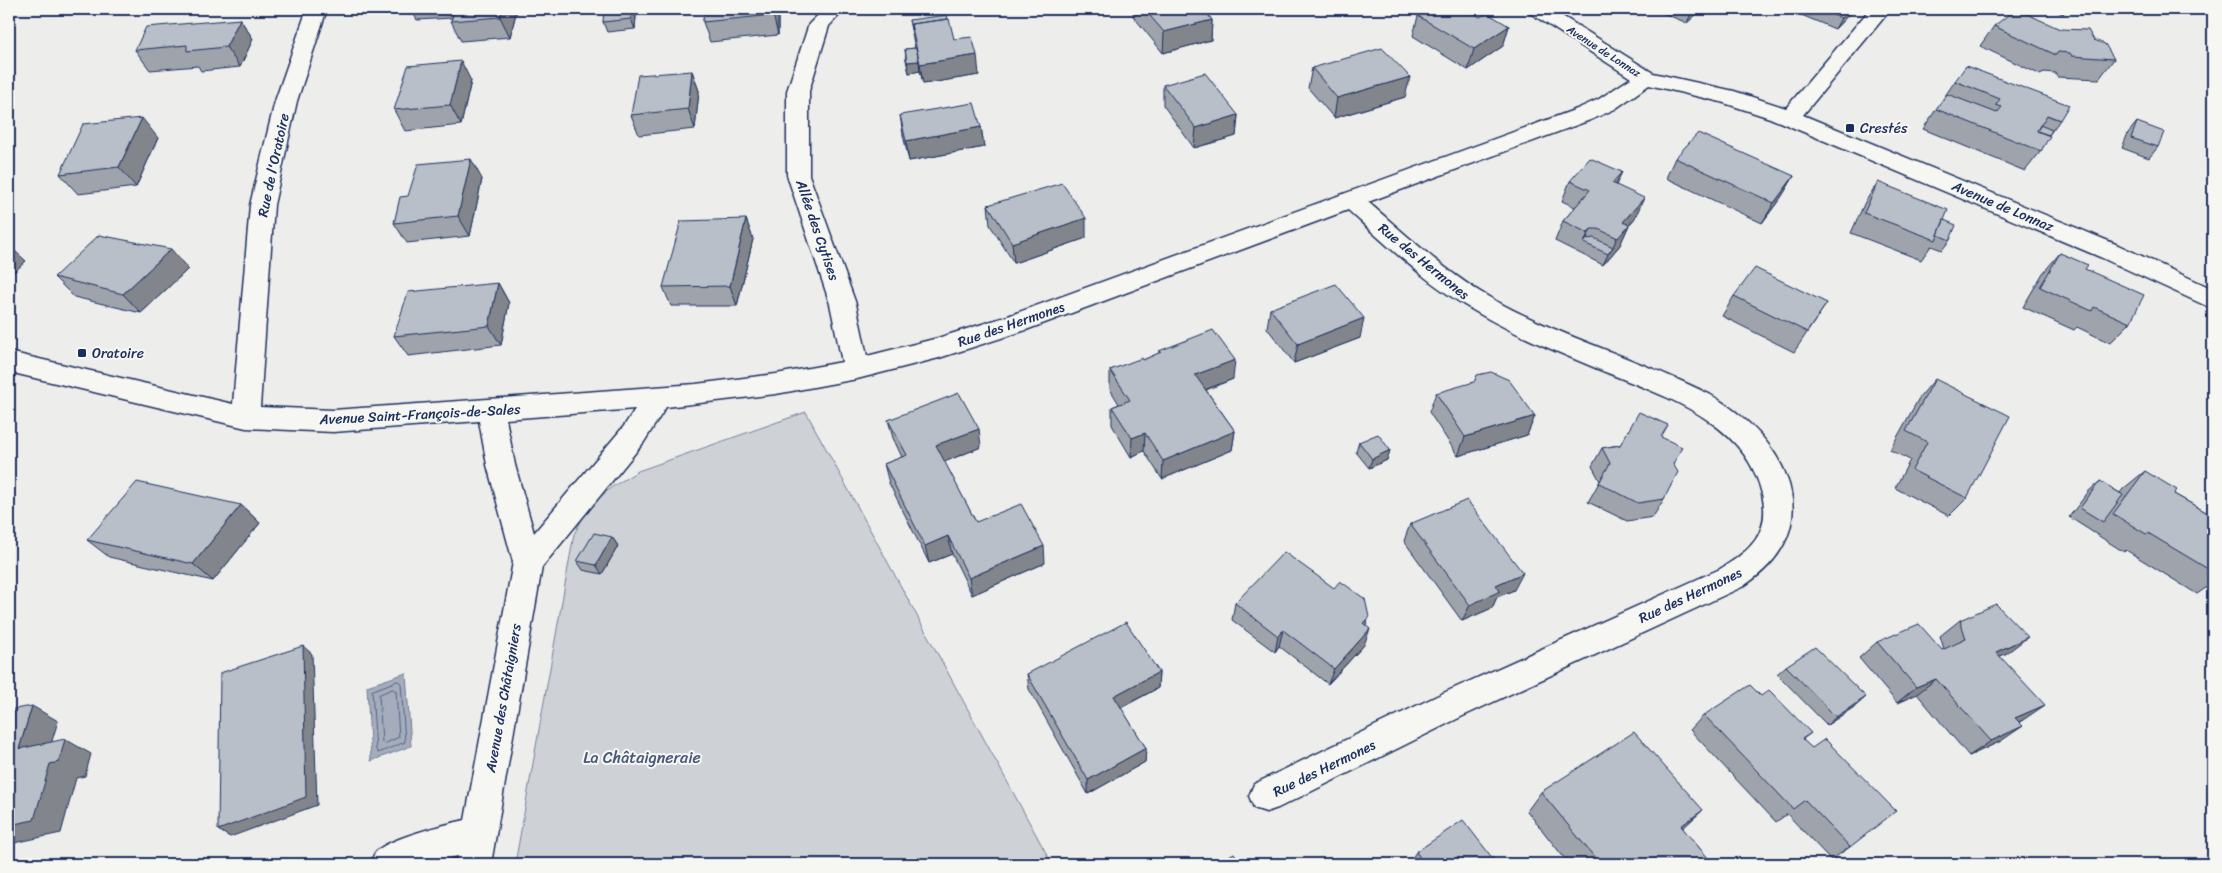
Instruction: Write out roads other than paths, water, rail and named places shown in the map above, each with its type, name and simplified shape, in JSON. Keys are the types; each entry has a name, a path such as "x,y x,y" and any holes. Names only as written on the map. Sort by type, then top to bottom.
{"street":[{"name":"Rue de l'Oratoire","path":"246,416 262,205 286,100 317,9"},
{"name":"Allée des Cytises","path":"835,9 819,24 798,91 798,175 843,304 857,369"},
{"name":"Avenue de Lonnaz","path":"1537,9 1646,78 1735,99 1790,117 2109,251 2213,300"},
{"path":"1790,117 1881,9"},
{"name":"Rue des Hermones","path":"657,398 776,384 857,369 931,351 1017,324 1585,114 1606,104 1646,78"},
{"name":"Rue des Hermones","path":"1266,796 1479,692 1731,578 1752,566 1768,549 1776,529 1780,508 1775,485 1765,462 1750,441 1730,421 1706,405 1680,392 1532,330 1474,300 1426,265 1352,201"},
{"name":"Avenue Saint-François-de-Sales","path":"9,362 202,409 246,416 334,421 657,398"},
{"name":"Avenue des Châtaigniers","path":"528,562 634,434 657,398"},
{"name":"Avenue des Châtaigniers","path":"388,864 424,847 451,839 477,849 528,562 501,466 491,410"}],"water":[{"path":"406,673 411,746 371,761 367,686"}],"place":[{"name":"Crestés","path":"1850,128"},
{"name":"Oratoire","path":"82,353"}],"park label":[{"name":"La Châtaigneraie","path":"642,757"}]}
